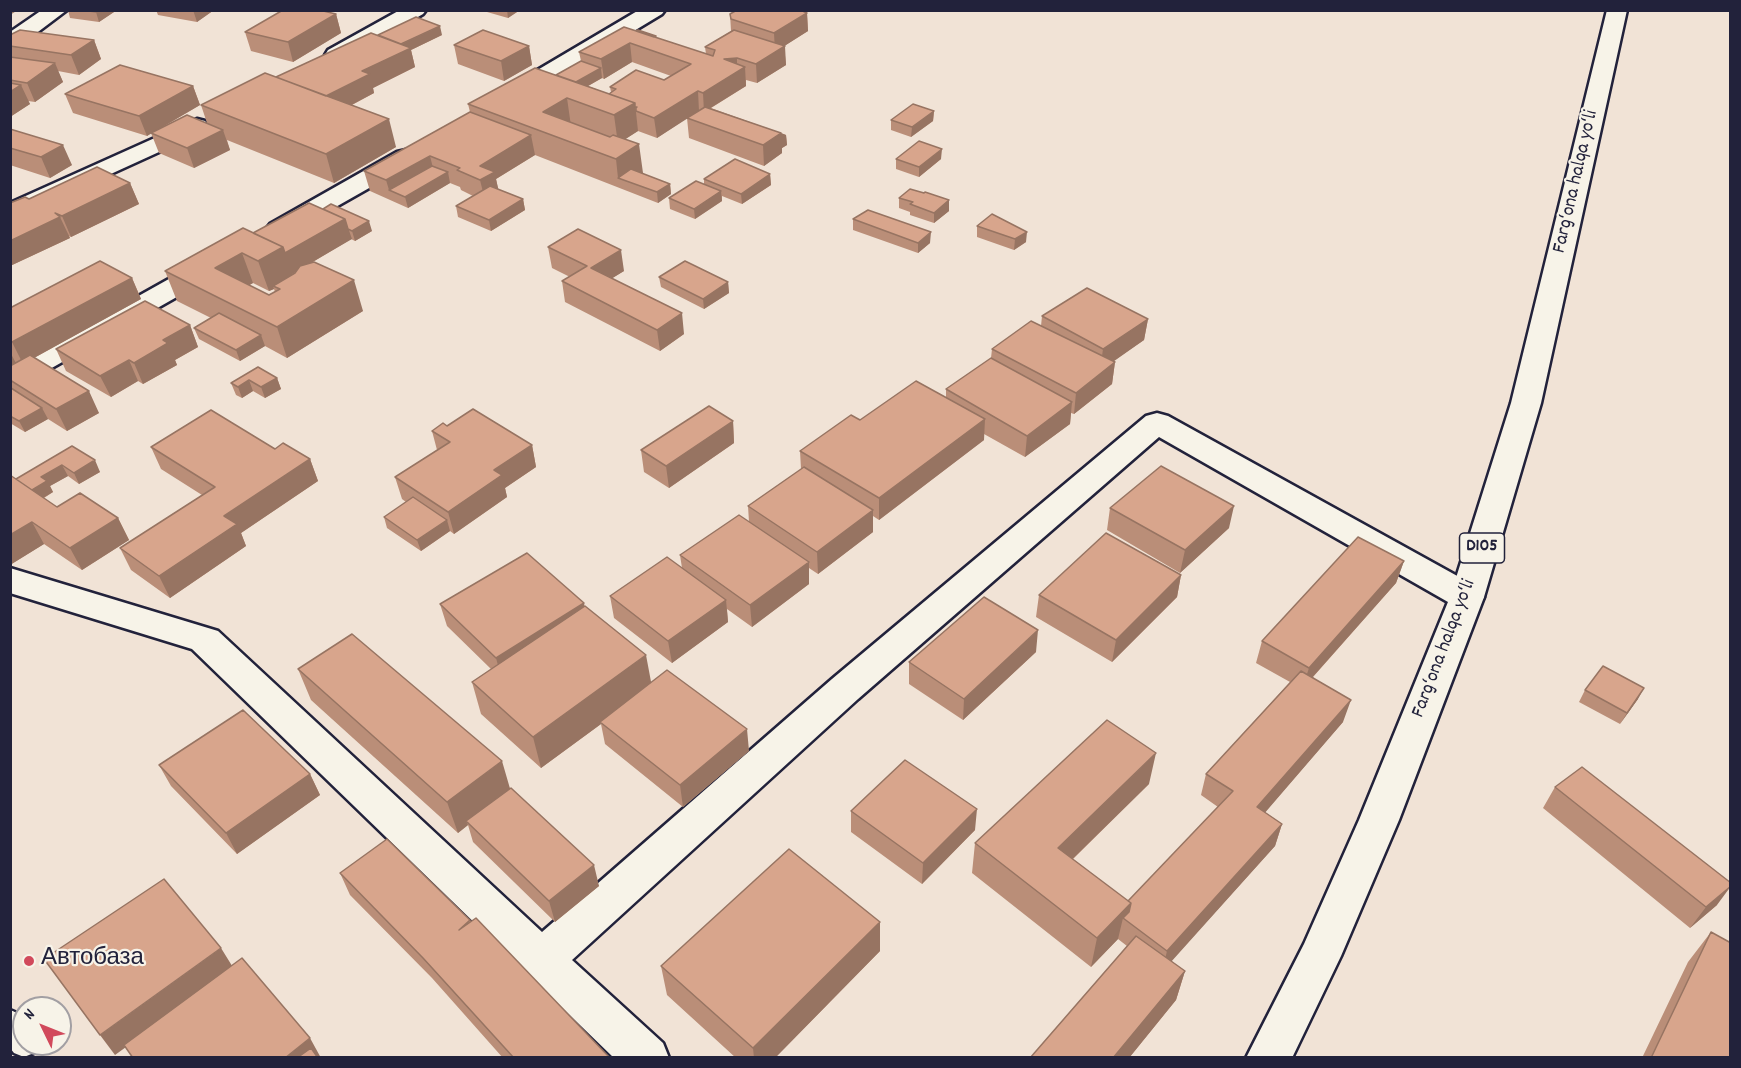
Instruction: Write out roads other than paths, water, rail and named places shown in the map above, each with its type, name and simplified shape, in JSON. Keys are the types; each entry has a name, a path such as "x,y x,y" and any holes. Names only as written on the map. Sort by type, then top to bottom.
{"main road":[{"path":"10,42 57,10"},
{"path":"316,66 416,10"},
{"path":"487,109 655,10"},
{"name":"Farg‘ona halqa yo‘li","path":"1268,1058 1325,946 1379,820 1467,597 1526,403 1617,10"},
{"path":"10,213 211,119"},
{"path":"261,238 426,145"},
{"path":"10,380 231,255"},
{"path":"542,960 845,689 1157,423 1467,597"},
{"path":"10,580 205,640 647,1058"}],"place":[{"name":"Автобаза","path":"29,961"}]}
